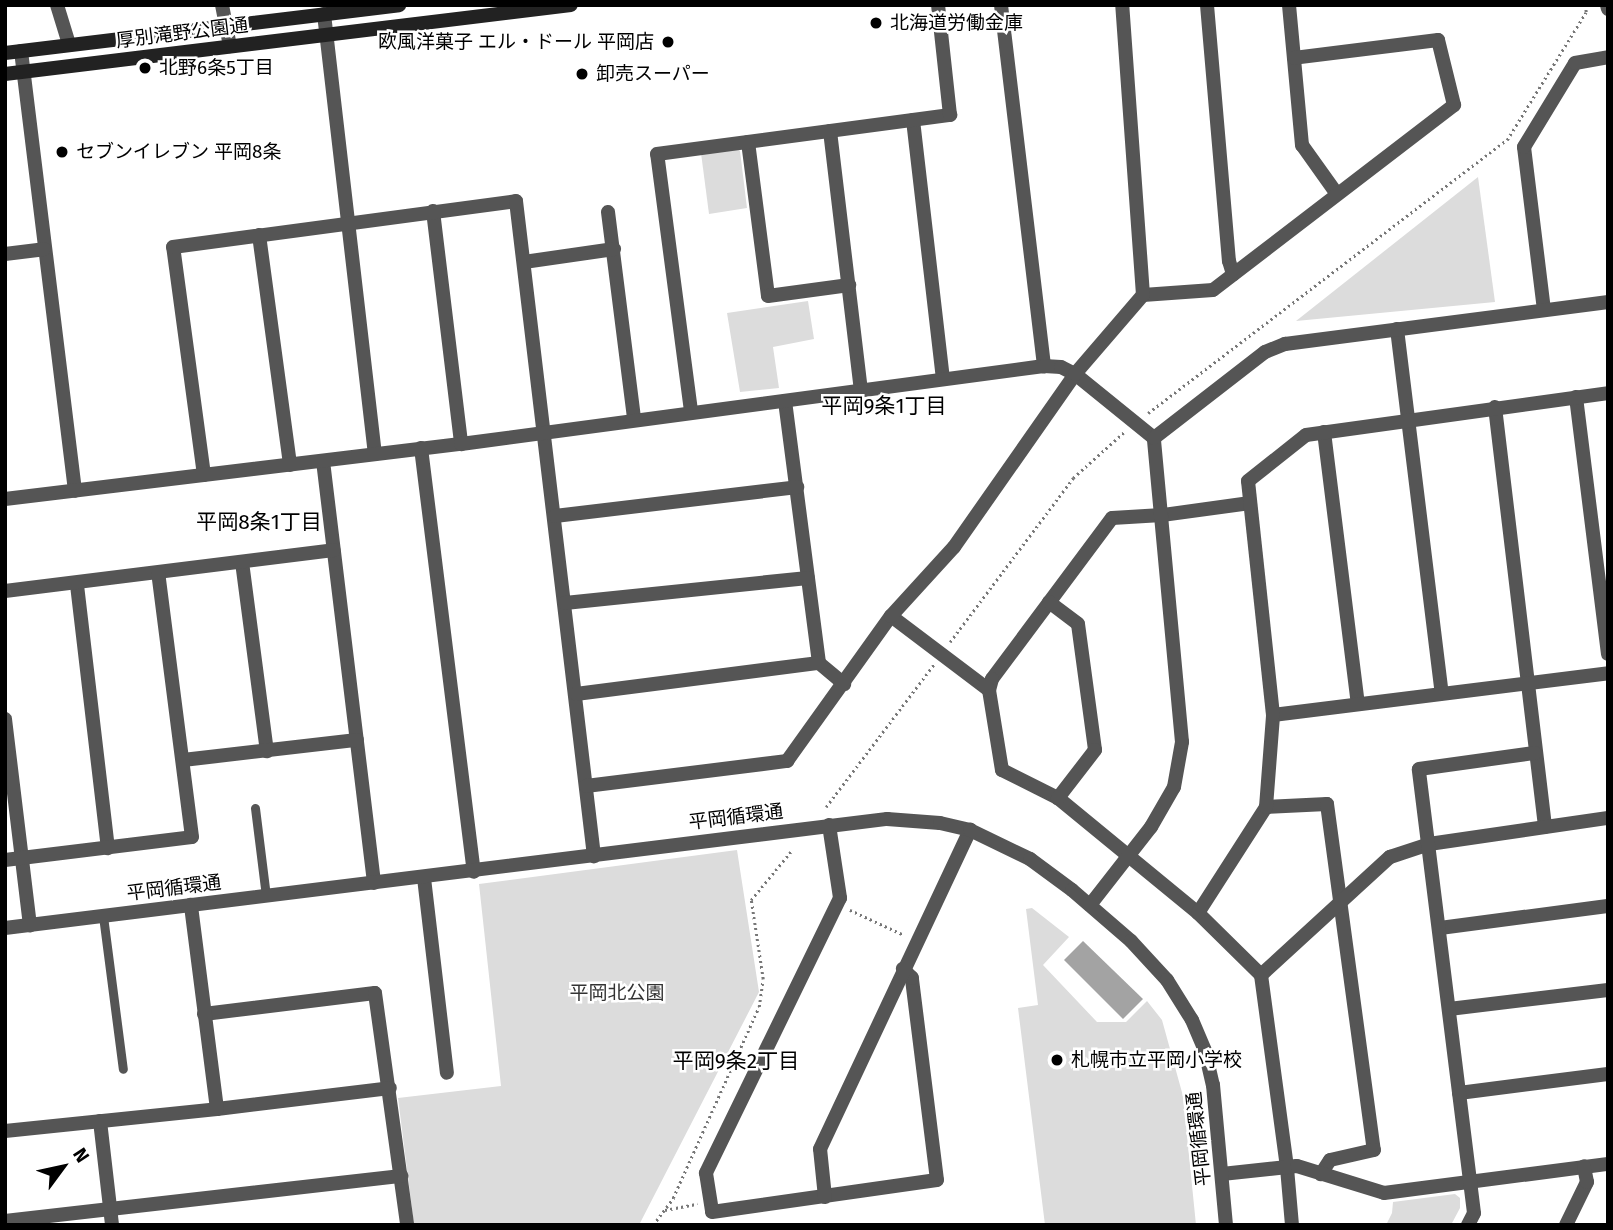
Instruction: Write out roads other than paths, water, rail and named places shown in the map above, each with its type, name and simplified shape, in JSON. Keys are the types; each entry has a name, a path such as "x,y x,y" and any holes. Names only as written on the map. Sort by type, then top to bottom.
{"main road":[{"name":"厚別滝野公園通","path":"5,53 399,5"},
{"name":"厚別滝野公園通","path":"5,74 571,5"}],"street":[{"path":"57,5 69,44"},
{"path":"222,5 230,46"},
{"path":"691,411 657,154 950,115 938,5"},
{"path":"1001,5 1044,366"},
{"path":"586,786 787,761 891,616 954,547 1075,374 1143,295 1122,5"},
{"path":"1207,5 1229,261 1233,274"},
{"path":"1289,5 1302,145 1337,194"},
{"path":"324,14 375,454"},
{"path":"1143,295 1213,290 1454,105 1438,40 1294,58"},
{"path":"21,51 75,491"},
{"path":"1544,310 1524,147 1575,62 1608,57"},
{"path":"913,121 943,378"},
{"path":"830,131 861,390"},
{"path":"748,142 768,296 849,285"},
{"path":"204,475 173,247 516,201 594,856"},
{"path":"433,211 461,444"},
{"path":"608,212 634,419"},
{"path":"259,234 290,465"},
{"path":"5,254 44,249"},
{"path":"524,261 614,249"},
{"path":"1154,438 1265,352 1284,344 1608,302"},
{"path":"1397,329 1442,692"},
{"path":"5,499 461,444 943,378 1044,366 1061,367 1075,374 1154,438 1182,743 1174,787 1151,827 1090,905"},
{"path":"1198,913 1266,807 1273,715 1248,481 1306,435 1608,393"},
{"path":"1576,397 1608,654"},
{"path":"785,401 819,663 844,684"},
{"path":"1495,407 1545,827"},
{"path":"1324,432 1358,704"},
{"path":"421,448 474,872"},
{"path":"323,461 374,883"},
{"path":"555,516 797,487"},
{"path":"1250,503 1162,516 1112,518 992,679 989,690 1002,770 1058,798 1198,913 1261,975 1292,1225"},
{"path":"5,591 333,550"},
{"path":"242,562 267,751"},
{"path":"5,860 192,836 158,573"},
{"path":"565,603 808,578"},
{"path":"77,584 108,848"},
{"path":"1048,602 1078,624 1095,750 1058,798"},
{"path":"891,616 989,690"},
{"path":"576,694 819,663"},
{"path":"1273,715 1608,673"},
{"path":"5,719 30,925"},
{"path":"183,760 357,740"},
{"path":"1468,1225 1474,1213 1419,769 1535,753"},
{"path":"1266,807 1327,804 1374,1150 1330,1160 1321,1174"},
{"path":"1261,975 1390,857 1429,844 1608,818"},
{"name":"平岡循環通","path":"5,928 887,819 940,823 970,830 1030,859 1090,905 1131,941 1167,980 1192,1020 1205,1051 1213,1085 1226,1225"},
{"path":"829,825 840,898 706,1173 712,1212 937,1180 912,978 903,969"},
{"path":"825,1197 820,1149 970,830"},
{"path":"424,878 447,1073"},
{"path":"191,905 217,1109"},
{"path":"1440,928 1608,906"},
{"path":"1449,1009 1608,989"},
{"path":"204,1014 375,993 407,1225"},
{"path":"1459,1093 1608,1074"},
{"path":"5,1131 390,1088"},
{"path":"100,1121 112,1225"},
{"path":"1222,1174 1297,1166 1384,1193 1608,1164"},
{"path":"1566,1225 1587,1182 1584,1166"},
{"path":"5,1221 401,1177"}],"lane":[{"path":"255,808 266,896"},
{"path":"103,916 123,1069"}],"place":[{"name":"北海道労働金庫","path":"876,23"},
{"name":"欧風洋菓子 エル・ドール 平岡店","path":"668,42"},
{"name":"北野6条5丁目","path":"145,68"},
{"name":"卸売スーパー","path":"582,74"},
{"name":"セブンイレブン 平岡8条","path":"62,152"},
{"name":"札幌市立平岡小学校","path":"1057,1060"}],"district":[{"name":"平岡9条1丁目","path":"884,406"},
{"name":"平岡8条1丁目","path":"259,522"},
{"name":"平岡9条2丁目","path":"736,1061"}],"park label":[{"name":"平岡北公園","path":"617,993"}]}
